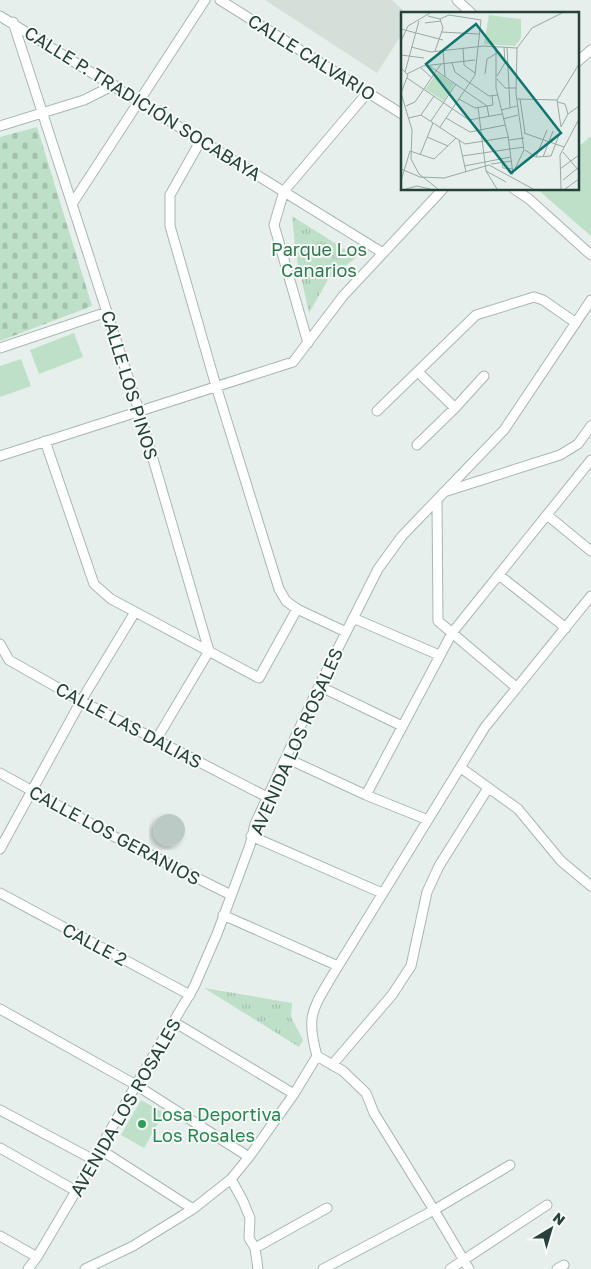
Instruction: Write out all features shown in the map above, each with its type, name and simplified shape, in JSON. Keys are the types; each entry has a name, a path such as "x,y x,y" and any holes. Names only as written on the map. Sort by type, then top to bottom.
{"street":[{"path":"72,204 205,0"},
{"name":"CALLE CALVARIO","path":"220,0 401,113"},
{"path":"457,0 470,12"},
{"name":"CALLE P. TRADICIÓN SOCABAYA","path":"0,16 13,22 383,253"},
{"name":"CALLE LOS PINOS","path":"13,22 139,411 209,651"},
{"path":"578,61 591,50"},
{"path":"0,126 84,100 114,85"},
{"path":"308,344 274,225 284,191 368,92"},
{"path":"201,140 170,195 170,226 216,386 279,589 286,601 297,609 346,632"},
{"path":"0,456 294,362 343,296 442,190"},
{"path":"516,190 529,199 591,255"},
{"path":"377,410 476,314 534,297 543,300 576,323"},
{"name":"AVENIDA LOS ROSALES","path":"28,1269 101,1150 136,1085 190,995 209,954 267,797 319,686 378,569 402,536 504,430 591,300"},
{"path":"0,348 107,312"},
{"path":"418,372 454,408"},
{"path":"417,445 484,376"},
{"path":"517,688 438,621 440,496 560,455 578,444 591,426"},
{"path":"45,441 94,584 111,599 258,678 297,609"},
{"path":"366,795 452,633 591,460"},
{"path":"547,515 591,551"},
{"path":"499,575 566,628"},
{"path":"85,1269 132,1246 193,1209 231,1179 249,1157 294,1094 317,1056 311,1025 313,1009 382,893 485,728 591,596"},
{"path":"0,849 81,701 135,612"},
{"path":"353,618 439,655"},
{"name":"CALLE LAS DALIAS","path":"0,644 9,660 81,701 267,797"},
{"path":"156,740 209,651"},
{"path":"319,686 402,726"},
{"path":"286,758 366,795 428,820"},
{"path":"460,768 518,809 561,861 591,886"},
{"name":"CALLE LOS GERANIOS","path":"0,773 151,856 230,895"},
{"path":"332,1065 392,995 411,966 427,892 439,866 488,788"},
{"path":"251,836 382,893"},
{"name":"CALLE 2","path":"0,893 190,995"},
{"path":"223,914 338,966"},
{"path":"0,1009 136,1085 249,1157"},
{"path":"174,1022 294,1094"},
{"path":"317,1056 343,1071 366,1094 374,1113 467,1265"},
{"path":"0,1110 94,1160"},
{"path":"0,1148 76,1191"},
{"path":"101,1150 193,1209"},
{"path":"323,1269 434,1210 510,1165"},
{"path":"231,1179 250,1218 249,1238 255,1248 258,1269"},
{"path":"450,1269 467,1265 547,1204"},
{"path":"255,1248 327,1208"},
{"path":"0,1236 37,1257"}],"shaded area":[{"path":"265,0 392,0 405,12 401,12 401,36 377,73"}],"green space":[{"path":"37,127 92,306 0,341 0,137"},
{"path":"591,136 591,236 538,190 578,190 578,147"},
{"name":"Parque Los Canarios","path":"292,216 357,257 329,278 309,313 296,255"},
{"path":"74,333 83,357 39,374 30,350"},
{"path":"21,359 31,386 0,397 0,366"},
{"path":"204,988 292,1003 291,1017 303,1040 299,1047"},
{"name":"Losa Deportiva Los Rosales","path":"141,1100 164,1113 144,1148 121,1135"}],"building":[{"path":"169,814 180,819 185,830 180,841 169,846 158,841 153,830 158,819"}],"place":[{"name":"Losa Deportiva Los Rosales","path":"142,1124"}]}
